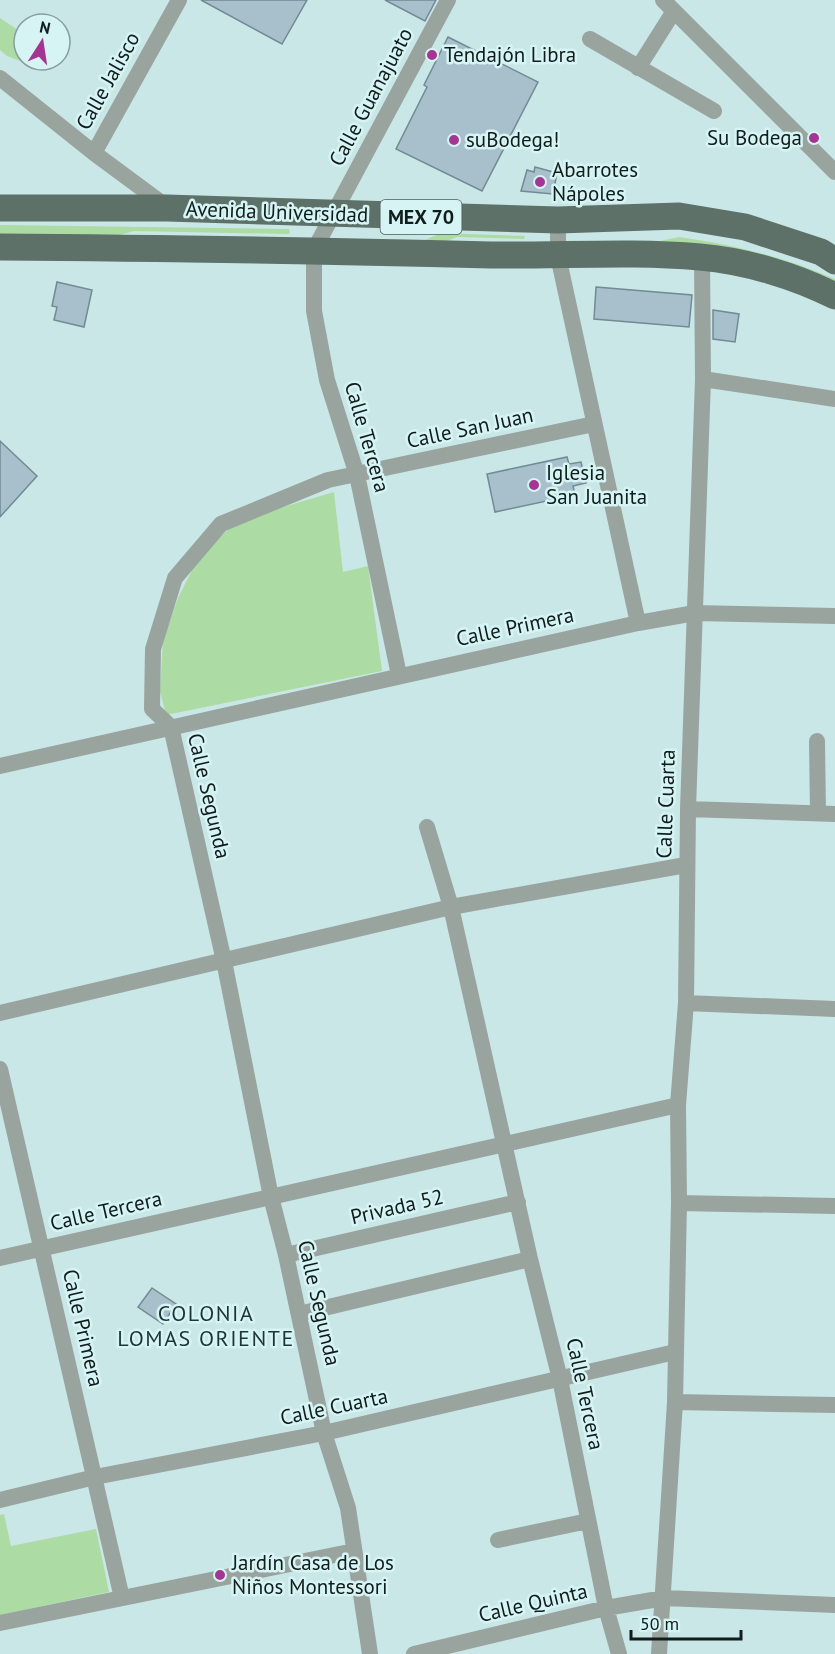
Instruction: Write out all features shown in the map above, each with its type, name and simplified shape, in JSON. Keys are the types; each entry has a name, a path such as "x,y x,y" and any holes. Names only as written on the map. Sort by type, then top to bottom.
{"main road":[{"name":"Avenida Universidad","path":"0,208 167,208 558,220 679,216 745,227 821,252 835,261"},
{"name":"Avenida Universidad","path":"0,246 558,256 627,254 702,257 804,280 835,296"}],"street":[{"name":"Calle Jalisco","path":"94,153 179,0"},
{"name":"Calle Guanajuato","path":"334,214 448,0"},
{"path":"638,68 669,6 835,172"},
{"path":"590,39 714,111"},
{"path":"0,78 167,208"},
{"name":"Calle Tercera","path":"334,214 314,250 314,311 327,380 357,475 399,675"},
{"path":"558,220 558,256 638,623"},
{"name":"Calle Cuarta","path":"659,1654 675,1402 679,1203 678,1105 686,1002 686,865 703,379 702,257"},
{"path":"703,379 835,399"},
{"name":"Calle San Juan","path":"357,475 594,424"},
{"name":"Calle Segunda","path":"357,475 328,480 222,524 175,578 153,649 152,709 171,727 224,961 271,1197 286,1255 324,1433 348,1508 370,1654"},
{"name":"Calle Primera","path":"0,766 638,623 695,613 835,616"},
{"path":"688,809 827,813 817,741"},
{"name":"Calle Tercera","path":"427,826 451,907 530,1259 560,1379 606,1608 619,1654"},
{"path":"0,1012 451,907 686,865"},
{"path":"686,1002 835,1009"},
{"name":"Calle Primera","path":"0,1069 122,1598"},
{"name":"Calle Tercera","path":"0,1258 678,1105"},
{"name":"Privada 52","path":"286,1255 518,1202"},
{"path":"679,1203 835,1206"},
{"path":"299,1314 530,1259"},
{"name":"Calle Cuarta","path":"0,1500 95,1477 324,1433 675,1352"},
{"path":"675,1402 835,1405"},
{"path":"498,1540 588,1521"},
{"path":"0,1623 354,1551"},
{"name":"Calle Quinta","path":"414,1654 606,1608 664,1598 835,1605"}],"green space":[{"path":"0,18 12,26 12,58 0,50"},
{"path":"0,225 289,229 290,233 134,231 109,238 0,236"},
{"path":"441,233 525,236 524,239 457,237 438,245 356,239 425,240"},
{"path":"679,237 740,248 778,258 835,279 835,283 645,244"},
{"path":"334,492 343,572 368,566 382,671 166,715 160,691 163,640 178,598 196,562 227,530 266,512"},
{"path":"4,1514 11,1546 96,1529 109,1592 0,1615 0,1515"}],"building":[{"path":"201,0 307,0 282,44"},
{"path":"385,0 436,0 425,21"},
{"path":"448,37 538,82 482,191 396,149 427,87 424,85"},
{"name":"Abarrotes Nápoles","path":"535,167 557,173 553,194 521,191 527,170 534,172"},
{"path":"57,282 92,290 84,327 54,320 57,307 52,306"},
{"path":"596,287 692,295 689,327 594,319"},
{"path":"713,310 739,314 735,342 713,339"},
{"path":"0,441 37,476 0,517"},
{"name":"Iglesia San Juanita","path":"567,457 569,464 581,462 586,483 573,486 575,495 495,512 487,474"},
{"path":"152,1288 176,1304 163,1324 138,1307"}],"place":[{"name":"Tendajón Libra","path":"432,55"},
{"name":"Su Bodega","path":"814,138"},
{"name":"suBodega!","path":"454,140"},
{"name":"Abarrotes Nápoles","path":"540,182"},
{"name":"Iglesia San Juanita","path":"534,485"},
{"name":"Jardín Casa de Los Niños Montessori","path":"220,1575"}],"district":[{"name":"COLONIA LOMAS ORIENTE","path":"206,1326"}]}
